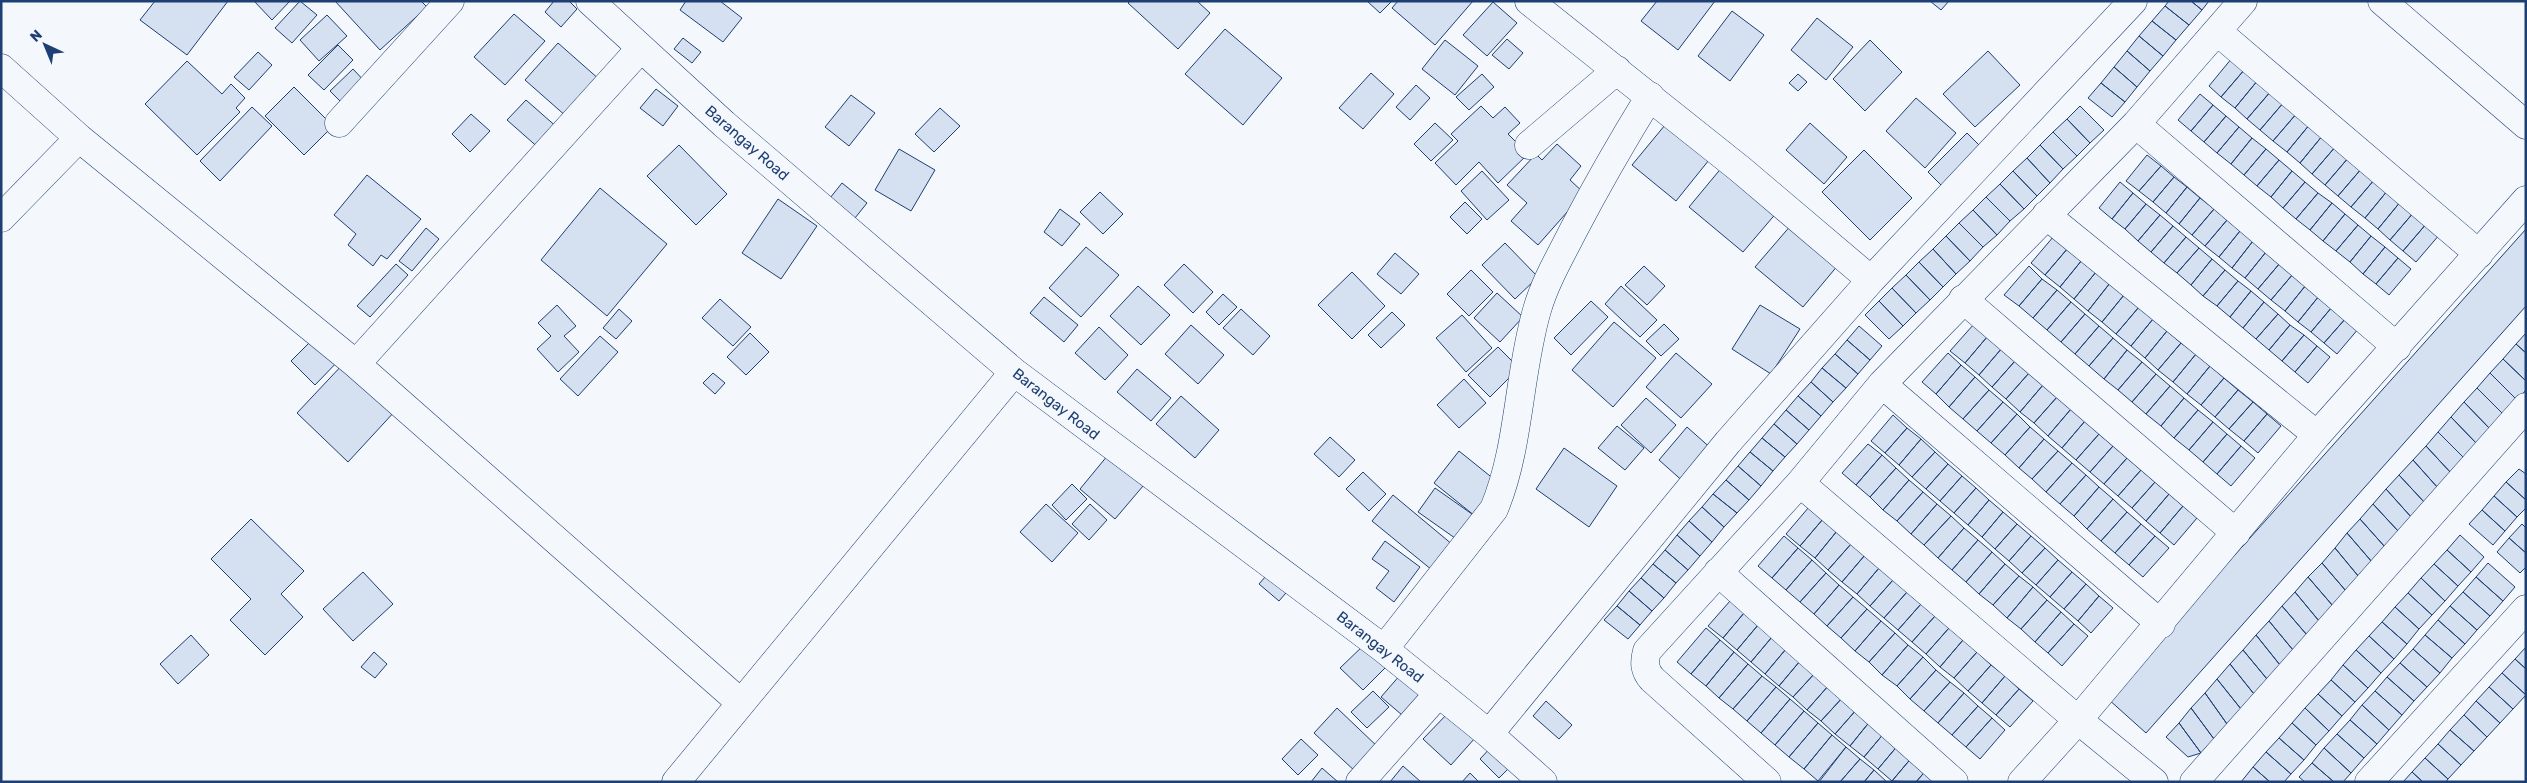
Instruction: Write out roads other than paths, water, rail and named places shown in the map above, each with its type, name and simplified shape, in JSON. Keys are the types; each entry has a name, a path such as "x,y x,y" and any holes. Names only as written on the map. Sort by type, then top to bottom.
{"street":[{"path":"339,123 450,1"},
{"name":"Barangay Road","path":"590,1 724,124 1014,372 1384,649 1489,734 1543,782"},
{"path":"1529,1 1650,96 1870,280"},
{"path":"1489,734 1728,442 1870,280 2133,1"},
{"path":"1767,782 1647,673 1644,662 1648,651 1800,483 1882,384 2136,124 2243,1"},
{"path":"2382,1 2526,125"},
{"path":"2218,32 2479,254"},
{"path":"356,364 641,48"},
{"path":"1,68 79,138 356,364 741,703"},
{"path":"1529,145 1617,70"},
{"path":"1384,649 1494,509 1505,482 1519,395 1537,311 1546,283 1600,180 1650,96"},
{"path":"2136,124 2397,347"},
{"path":"1,218 79,138"},
{"path":"2022,782 2161,624 2317,435 2526,200"},
{"path":"2046,215 2317,435"},
{"path":"1963,300 2236,533"},
{"path":"676,782 1014,372"},
{"path":"1882,384 2161,624"},
{"path":"2194,782 2526,407"},
{"path":"1800,483 2078,720 2154,782"},
{"path":"1718,572 1954,782"},
{"path":"2369,782 2526,609"},
{"path":"1360,782 1439,693"}]}
